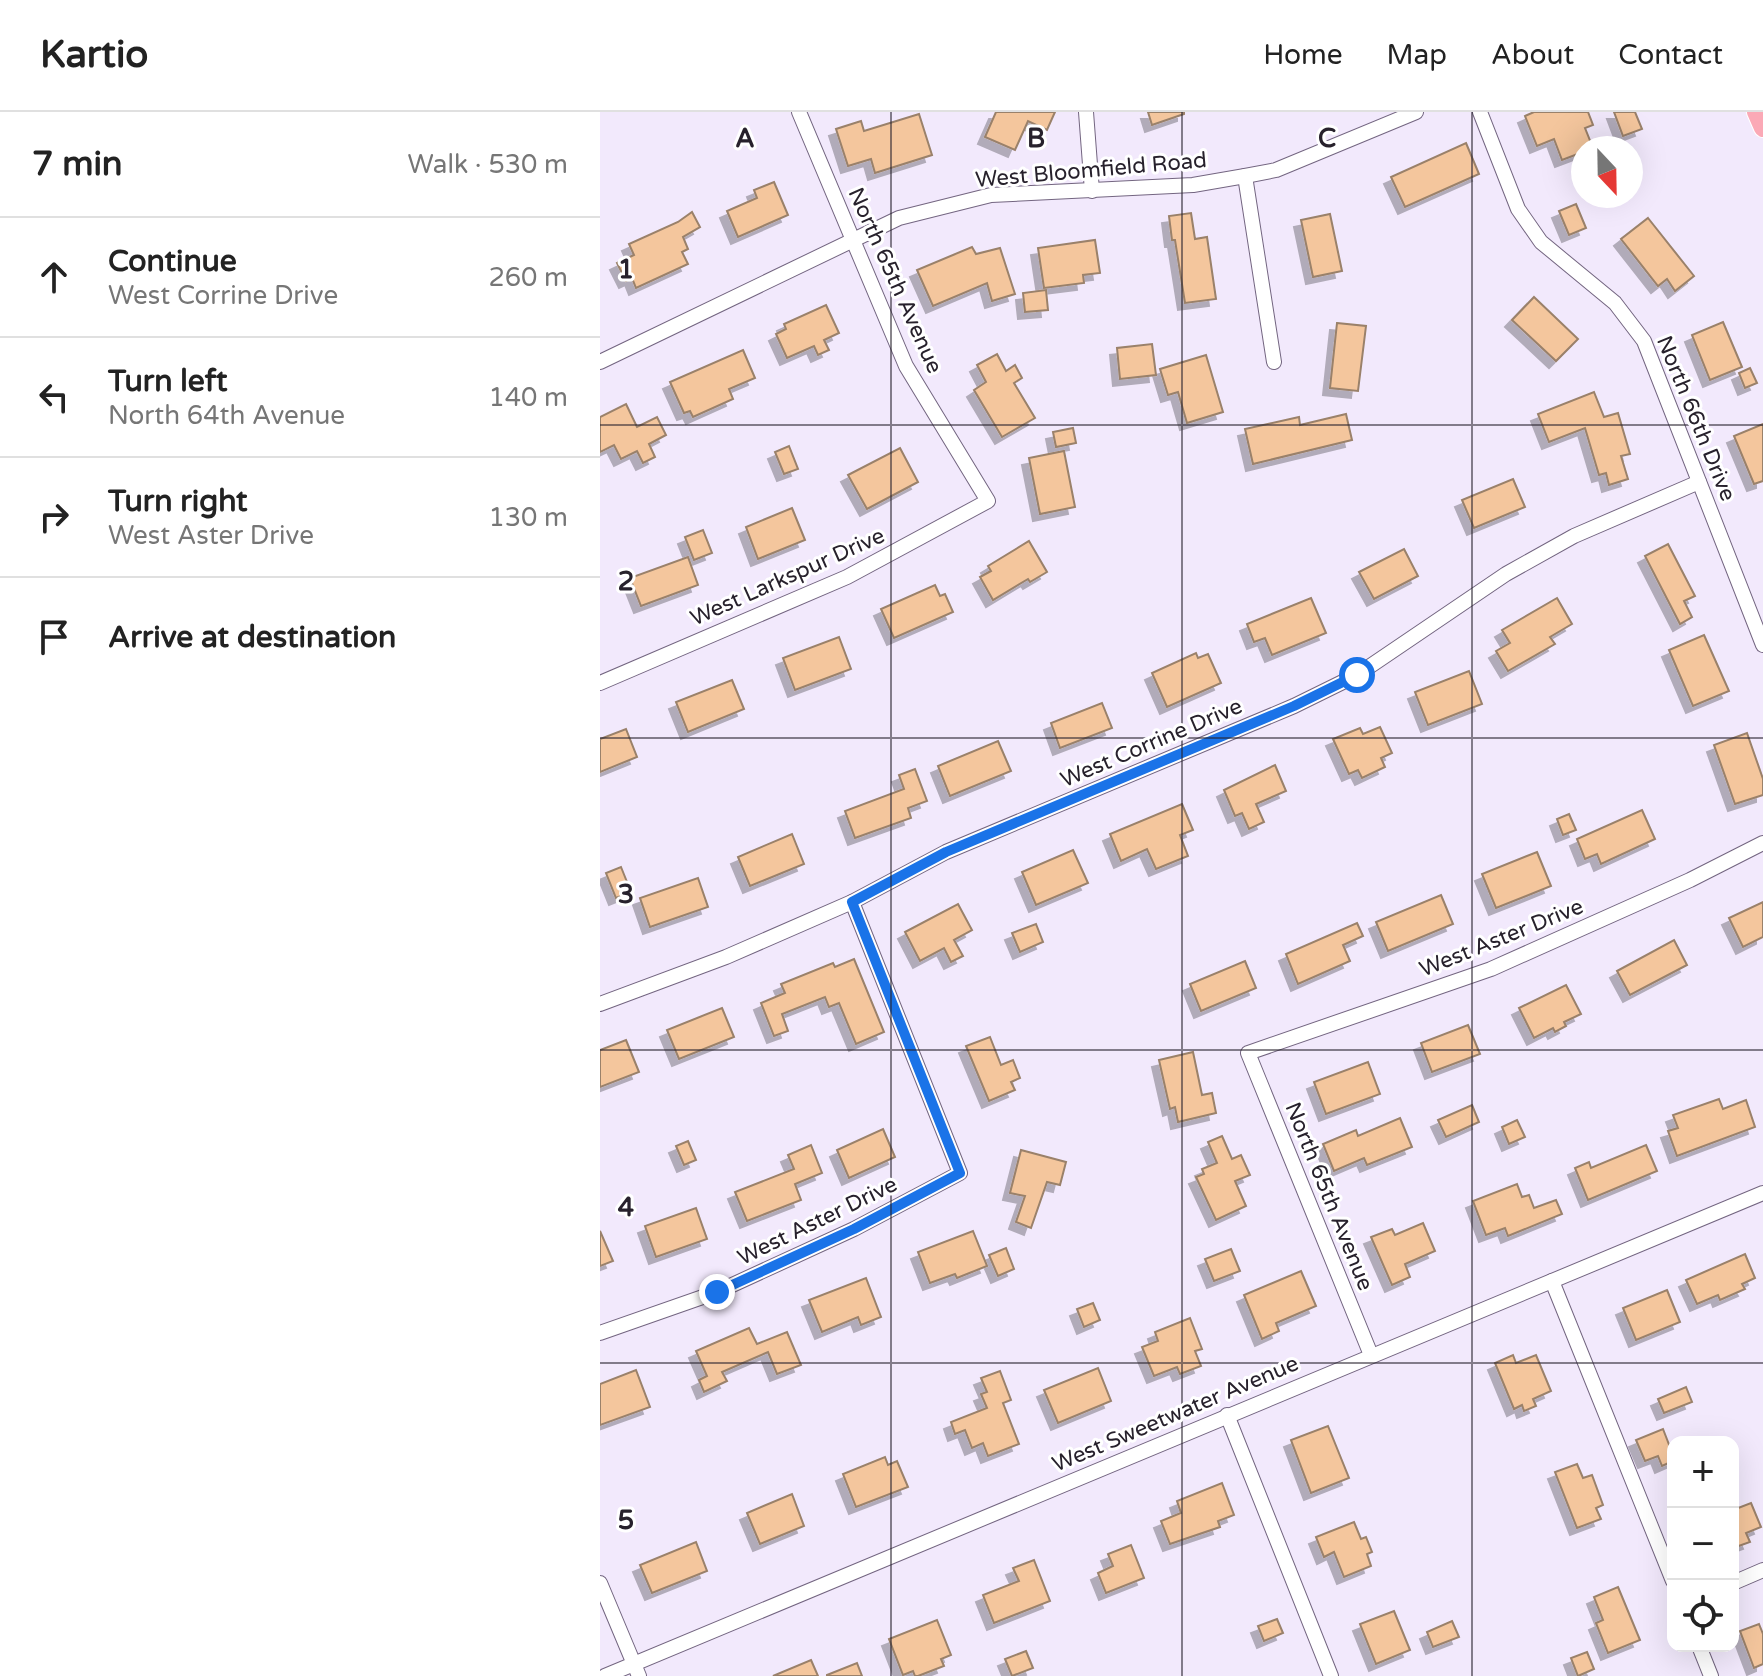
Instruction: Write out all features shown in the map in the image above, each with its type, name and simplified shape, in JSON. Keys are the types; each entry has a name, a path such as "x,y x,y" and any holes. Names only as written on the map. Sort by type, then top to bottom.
{"main road":[{"path":"1756,112 1763,128"}],"street":[{"name":"North 65th Avenue","path":"799,112 906,366 988,501"},
{"path":"1086,112 1092,191"},
{"name":"West Bloomfield Road","path":"600,362 899,218 991,195 1193,185 1276,170 1416,112"},
{"name":"North 66th Drive","path":"1480,112 1518,209 1541,242 1615,303 1644,341 1763,645"},
{"path":"1245,176 1274,362"},
{"name":"West Corrine Drive","path":"600,1004 726,957 852,902 946,852 1294,706 1357,675 1506,574 1574,536 1699,482"},
{"name":"West Larkspur Drive","path":"600,683 847,577 988,501"},
{"name":"West Aster Drive","path":"1248,1053 1491,969 1677,886 1763,843"},
{"name":"West Aster Drive","path":"600,1333 717,1292 854,1229 960,1173 852,902"},
{"name":"North 65th Avenue","path":"1248,1053 1371,1355"},
{"name":"West Sweetwater Avenue","path":"605,1676 635,1670 1227,1415 1763,1193"},
{"path":"1552,1281 1673,1580"},
{"path":"1227,1415 1331,1676"},
{"path":"1739,1580 1763,1570"},
{"path":"600,1583 635,1670"},
{"path":"1701,1652 1711,1676"}],"building":[{"path":"996,112 1055,112 1047,130 1028,121 1015,150 985,137"},
{"path":"1148,112 1184,112 1184,114 1152,125"},
{"path":"1534,112 1588,112 1593,125 1585,128 1588,136 1571,136 1571,157 1562,160 1554,139 1537,146 1525,116"},
{"path":"1614,112 1635,112 1642,129 1623,136"},
{"path":"919,114 932,155 875,173 871,159 848,166 836,129 861,121 864,131"},
{"path":"1466,143 1479,174 1405,207 1391,177"},
{"path":"774,182 788,215 738,237 727,211 757,198 754,190"},
{"path":"1571,206 1578,208 1586,228 1569,235 1559,211"},
{"path":"692,212 700,227 683,237 688,249 682,252 688,264 636,288 632,278 626,281 617,263 634,255 629,244 678,222"},
{"path":"1191,213 1195,239 1207,237 1216,299 1185,303 1169,216"},
{"path":"1330,214 1342,271 1313,277 1301,220"},
{"path":"1648,218 1694,276 1675,291 1667,279 1658,286 1621,239"},
{"path":"1095,240 1100,273 1083,275 1084,283 1044,288 1038,248"},
{"path":"972,247 976,254 1000,248 1015,294 992,301 987,283 933,306 917,270"},
{"path":"1046,290 1048,310 1025,312 1023,293"},
{"path":"1534,297 1578,339 1556,361 1512,320"},
{"path":"826,305 839,333 824,340 829,350 818,355 814,346 787,358 776,334 786,329 784,324"},
{"path":"1723,322 1742,367 1710,380 1692,335"},
{"path":"1337,323 1366,326 1358,391 1330,388"},
{"path":"1152,344 1156,375 1120,379 1117,348"},
{"path":"743,350 755,378 729,389 733,399 693,417 690,411 684,413 670,382"},
{"path":"997,354 1006,371 1015,365 1022,378 1014,383 1035,418 1002,437 974,390 986,382 977,365"},
{"path":"1206,355 1223,412 1187,423 1178,392 1168,395 1160,369"},
{"path":"1750,368 1757,383 1745,388 1739,373"},
{"path":"1594,392 1604,417 1618,413 1630,454 1621,456 1628,479 1609,485 1606,473 1599,475 1585,428 1549,442 1538,414"},
{"path":"626,404 637,427 657,417 666,435 649,444 655,457 643,463 637,451 621,459 614,445 600,452 600,417"},
{"path":"1346,414 1352,440 1253,464 1245,429 1299,417 1300,425"},
{"path":"1763,424 1763,481 1754,484 1734,436"},
{"path":"1073,428 1076,443 1056,447 1053,432"},
{"path":"789,446 798,469 784,474 775,452"},
{"path":"900,448 918,482 867,509 848,475"},
{"path":"1064,451 1075,507 1040,514 1029,458"},
{"path":"1513,479 1525,507 1474,528 1462,500"},
{"path":"792,508 805,540 758,559 746,527"},
{"path":"703,530 712,553 694,560 685,537"},
{"path":"1029,541 1047,572 1030,582 1028,579 993,600 980,577 991,571 988,566"},
{"path":"1668,544 1695,596 1684,601 1692,617 1680,624 1645,556"},
{"path":"1404,549 1418,576 1374,599 1359,572"},
{"path":"688,557 698,585 641,606 630,578"},
{"path":"935,585 940,596 945,594 953,612 894,638 881,609"},
{"path":"1311,598 1326,633 1272,655 1265,638 1254,642 1247,624"},
{"path":"1557,598 1572,624 1550,637 1555,644 1508,671 1496,651 1510,643 1502,630"},
{"path":"1704,635 1729,691 1693,706 1669,650"},
{"path":"839,637 851,669 795,690 783,658"},
{"path":"1196,653 1198,658 1208,654 1221,683 1167,707 1152,673"},
{"path":"1469,671 1482,704 1428,725 1415,692"},
{"path":"732,680 744,709 688,732 676,702"},
{"path":"1102,703 1112,728 1060,748 1051,723"},
{"path":"1380,727 1392,753 1381,758 1385,767 1362,778 1358,770 1349,774 1333,739 1360,728 1363,734"},
{"path":"626,729 637,757 600,772 600,739"},
{"path":"1747,733 1763,779 1763,795 1735,804 1714,745"},
{"path":"998,741 1011,771 950,796 938,766"},
{"path":"1275,765 1286,791 1256,804 1264,822 1249,829 1242,813 1235,816 1224,790"},
{"path":"915,769 927,801 908,808 911,818 855,838 845,811 904,789 899,775"},
{"path":"1182,804 1193,830 1180,835 1188,856 1156,869 1147,849 1121,861 1110,834"},
{"path":"1642,810 1655,839 1601,864 1597,854 1585,859 1577,839"},
{"path":"1569,814 1576,830 1563,835 1557,819"},
{"path":"792,834 804,864 750,886 738,857"},
{"path":"1073,850 1088,883 1036,905 1022,872"},
{"path":"1537,852 1551,886 1496,908 1482,874"},
{"path":"621,867 631,892 616,898 606,873"},
{"path":"698,878 708,907 650,927 640,898"},
{"path":"1441,895 1453,924 1388,951 1376,922"},
{"path":"1763,902 1763,937 1743,947 1729,918"},
{"path":"958,904 972,930 954,940 963,956 951,962 944,948 920,961 905,932"},
{"path":"1357,923 1363,936 1343,945 1350,961 1298,984 1286,954"},
{"path":"1036,924 1043,942 1020,952 1012,933"},
{"path":"1674,940 1687,965 1630,995 1617,971"},
{"path":"854,959 884,1032 856,1044 839,1003 829,1007 825,997 782,1014 788,1031 774,1036 761,1003 785,993 781,984 833,963 835,967"},
{"path":"1245,961 1256,988 1201,1011 1190,984"},
{"path":"1566,985 1581,1014 1564,1022 1566,1026 1555,1032 1553,1028 1534,1038 1519,1008"},
{"path":"722,1008 734,1037 679,1059 667,1030"},
{"path":"1468,1025 1480,1054 1432,1072 1421,1043"},
{"path":"990,1037 1001,1065 1013,1060 1020,1078 1011,1082 1015,1090 989,1101 966,1046"},
{"path":"626,1040 639,1072 600,1087 600,1050"},
{"path":"1193,1052 1202,1095 1212,1093 1216,1113 1178,1122 1175,1107 1170,1109 1159,1060"},
{"path":"1368,1062 1380,1094 1326,1114 1314,1082"},
{"path":"1719,1099 1723,1109 1746,1100 1755,1127 1677,1156 1668,1131 1678,1128 1673,1115"},
{"path":"1472,1105 1479,1122 1446,1137 1438,1120"},
{"path":"1400,1118 1412,1147 1367,1165 1364,1158 1334,1171 1323,1144 1356,1130 1358,1136"},
{"path":"1517,1120 1525,1137 1509,1144 1502,1127"},
{"path":"883,1129 895,1157 849,1178 837,1150"},
{"path":"1222,1136 1232,1159 1241,1155 1250,1175 1235,1181 1246,1206 1216,1220 1196,1177 1204,1174 1202,1169 1217,1163 1208,1142"},
{"path":"688,1141 696,1160 684,1165 676,1146"},
{"path":"811,1145 822,1173 795,1184 801,1200 747,1221 735,1192 794,1169 788,1155"},
{"path":"1646,1145 1657,1171 1588,1200 1575,1168 1589,1162 1591,1168"},
{"path":"1021,1150 1066,1162 1060,1185 1047,1182 1031,1228 1016,1222 1025,1196 1010,1193"},
{"path":"1517,1184 1522,1197 1529,1195 1534,1208 1556,1200 1562,1214 1508,1236 1505,1228 1486,1235 1473,1201"},
{"path":"696,1208 707,1239 656,1257 645,1226"},
{"path":"1423,1223 1435,1251 1405,1264 1410,1277 1392,1285 1371,1237 1392,1229 1395,1235"},
{"path":"600,1231 613,1261 600,1266"},
{"path":"973,1231 987,1266 957,1278 955,1274 930,1283 918,1252"},
{"path":"1006,1248 1014,1269 998,1276 989,1255"},
{"path":"1231,1249 1240,1271 1214,1281 1205,1259"},
{"path":"1745,1254 1755,1278 1742,1284 1745,1289 1720,1300 1718,1295 1697,1304 1686,1280"},
{"path":"1301,1271 1316,1306 1276,1323 1279,1331 1262,1339 1244,1295"},
{"path":"866,1278 881,1317 861,1325 858,1317 822,1332 809,1300"},
{"path":"1667,1290 1680,1322 1636,1340 1623,1308"},
{"path":"1093,1303 1100,1320 1084,1327 1077,1309"},
{"path":"1190,1318 1202,1349 1195,1351 1201,1366 1180,1374 1177,1367 1154,1376 1142,1347 1158,1341 1155,1332"},
{"path":"749,1328 757,1344 787,1332 801,1365 777,1374 768,1352 722,1372 727,1381 704,1392 699,1380 707,1376 696,1351"},
{"path":"1513,1355 1516,1363 1536,1355 1551,1391 1533,1399 1536,1406 1524,1411 1522,1405 1514,1409 1495,1363"},
{"path":"1098,1368 1111,1401 1058,1423 1044,1390"},
{"path":"636,1370 650,1407 600,1425 600,1384"},
{"path":"1000,1371 1011,1400 1003,1403 1019,1444 988,1456 983,1443 972,1448 965,1430 955,1434 951,1422 987,1408 981,1394 987,1392 981,1378"},
{"path":"1686,1387 1692,1402 1664,1413 1658,1399"},
{"path":"1328,1426 1349,1478 1311,1493 1291,1440"},
{"path":"1663,1429 1667,1439 1667,1464 1662,1466 1658,1456 1645,1461 1636,1440"},
{"path":"885,1457 888,1465 897,1461 908,1487 856,1507 843,1474"},
{"path":"1577,1464 1583,1478 1592,1475 1603,1505 1596,1508 1601,1519 1577,1528 1555,1472"},
{"path":"1222,1483 1234,1515 1218,1521 1220,1527 1170,1544 1161,1521 1181,1513 1177,1501"},
{"path":"792,1494 804,1526 760,1544 747,1513"},
{"path":"1751,1503 1761,1527 1746,1533 1750,1542 1739,1546 1739,1508"},
{"path":"1354,1522 1361,1539 1366,1537 1372,1552 1367,1554 1371,1566 1344,1577 1334,1552 1324,1557 1316,1537"},
{"path":"696,1542 707,1571 652,1593 640,1565"},
{"path":"1131,1545 1144,1578 1106,1593 1098,1573 1113,1566 1108,1554"},
{"path":"1034,1560 1050,1601 994,1623 983,1595 1019,1581 1013,1568"},
{"path":"1618,1587 1640,1640 1608,1653 1596,1623 1603,1620 1594,1597"},
{"path":"1394,1611 1410,1650 1376,1664 1360,1624"},
{"path":"1277,1619 1283,1633 1264,1641 1258,1626"},
{"path":"937,1620 951,1655 941,1659 944,1666 918,1676 913,1671 903,1675 889,1639"},
{"path":"1452,1621 1459,1637 1433,1647 1427,1632"},
{"path":"1759,1624 1763,1634 1763,1664 1754,1668 1740,1631"},
{"path":"1026,1651 1033,1668 1012,1676 1005,1659"},
{"path":"1587,1652 1594,1669 1578,1676 1571,1658"},
{"path":"811,1660 818,1676 773,1676"},
{"path":"857,1663 862,1676 827,1676 827,1675"}],"route":[{"path":"717,1292 854,1229 960,1173 852,902 946,852 1294,706 1357,675"}]}
